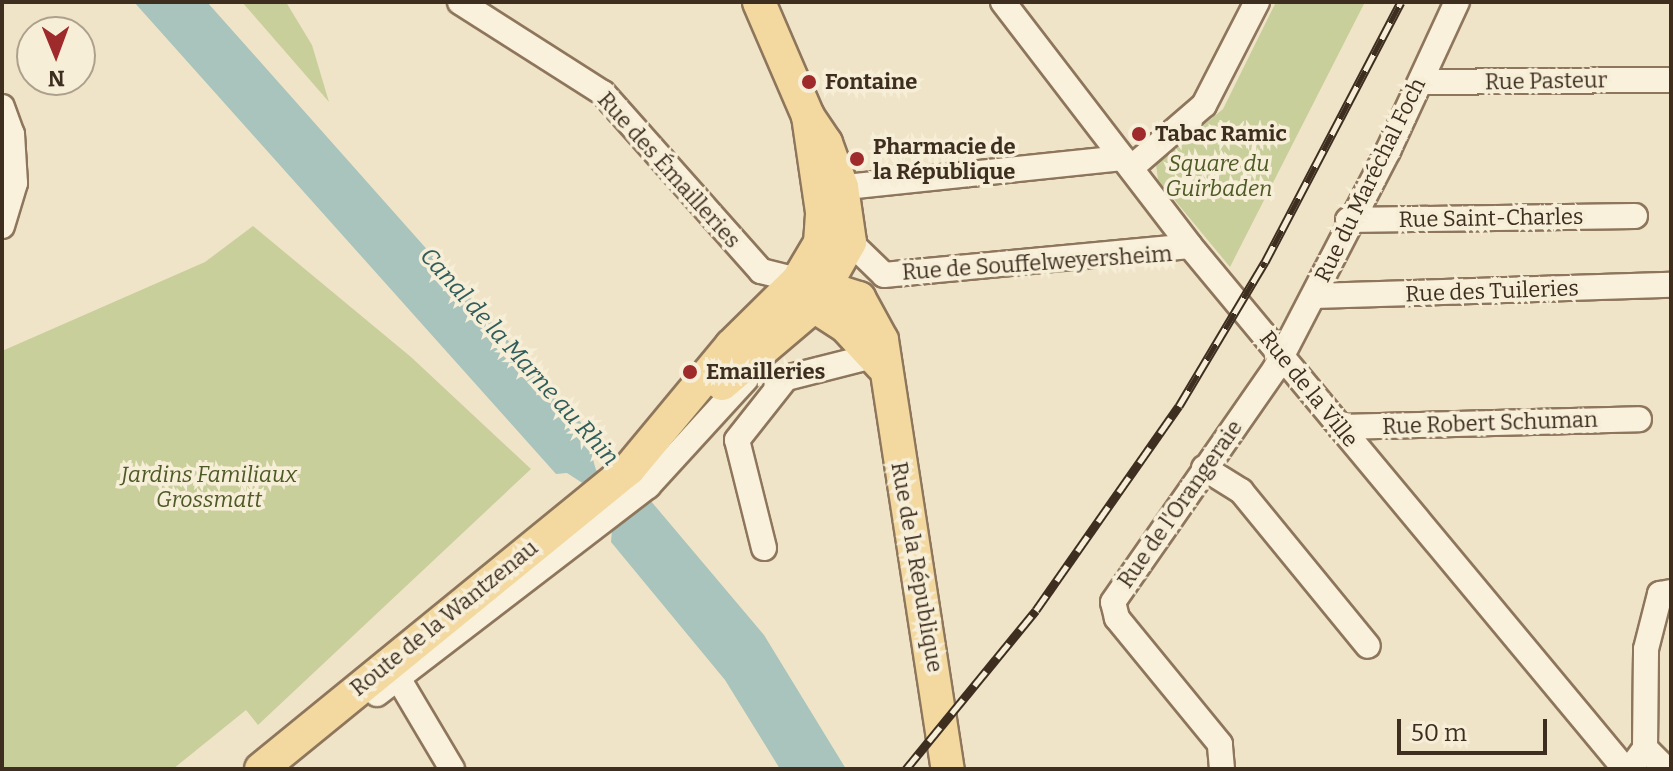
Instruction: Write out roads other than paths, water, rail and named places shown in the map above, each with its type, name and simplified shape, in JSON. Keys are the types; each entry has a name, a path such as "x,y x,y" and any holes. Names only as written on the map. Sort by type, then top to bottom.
{"main road":[{"path":"759,2 808,116 850,242 813,290"},
{"path":"813,290 832,189"},
{"path":"813,290 877,361"},
{"name":"Route de la Wantzenau","path":"261,769 577,528 638,472 751,356 766,352 813,290"},
{"name":"Route de la Wantzenau","path":"638,472 731,346 813,290"},
{"name":"Rue de la République","path":"877,361 948,769"}],"street":[{"name":"Rue des Émailleries","path":"460,2 603,93 761,271 813,290"},
{"name":"Rue de la Ville","path":"1003,2 1190,246 1628,769"},
{"path":"832,189 1126,163 1204,105 1257,2"},
{"name":"Rue du Maréchal Foch","path":"1282,357 1348,220 1421,82 1457,2"},
{"name":"Rue Pasteur","path":"1421,82 1671,80"},
{"path":"2,107 12,134 15,183 2,226"},
{"name":"Rue Saint-Charles","path":"1348,220 1635,216"},
{"name":"Rue de Souffelweyersheim","path":"850,242 884,275 1190,246"},
{"name":"Rue des Tuileries","path":"1314,296 1671,285"},
{"name":"Rue de l'Orangeraie","path":"1222,769 1220,744 1117,618 1113,602 1282,357"},
{"path":"764,548 737,440 786,378 877,361"},
{"name":"Rue Robert Schuman","path":"1340,427 1639,419"},
{"path":"1204,468 1241,491 1368,646"},
{"name":"Route de la Wantzenau","path":"283,769 398,678 577,528"},
{"path":"1628,769 1645,748 1646,652 1660,594 1671,592"},
{"path":"398,678 452,769"},
{"path":"1645,748 1666,769"}],"water":[{"name":"Canal de la Marne au Rhin","path":"134,2 207,2 600,444 592,456 596,470 626,501 650,500 764,635 846,769 780,769 725,680 611,542 613,516 587,486 567,473 556,474"}],"railway":[{"path":"906,769 1036,610 1179,406 1265,262 1401,2"}],"place":[{"name":"Fontaine","path":"809,82"},
{"name":"Tabac Ramic","path":"1139,134"},
{"name":"Pharmacie de la République","path":"857,159"},
{"name":"Emailleries","path":"690,372"}],"park label":[{"name":"Square du Guirbaden","path":"1219,176"},
{"name":"Jardins Familiaux Grossmatt","path":"209,486"}]}
